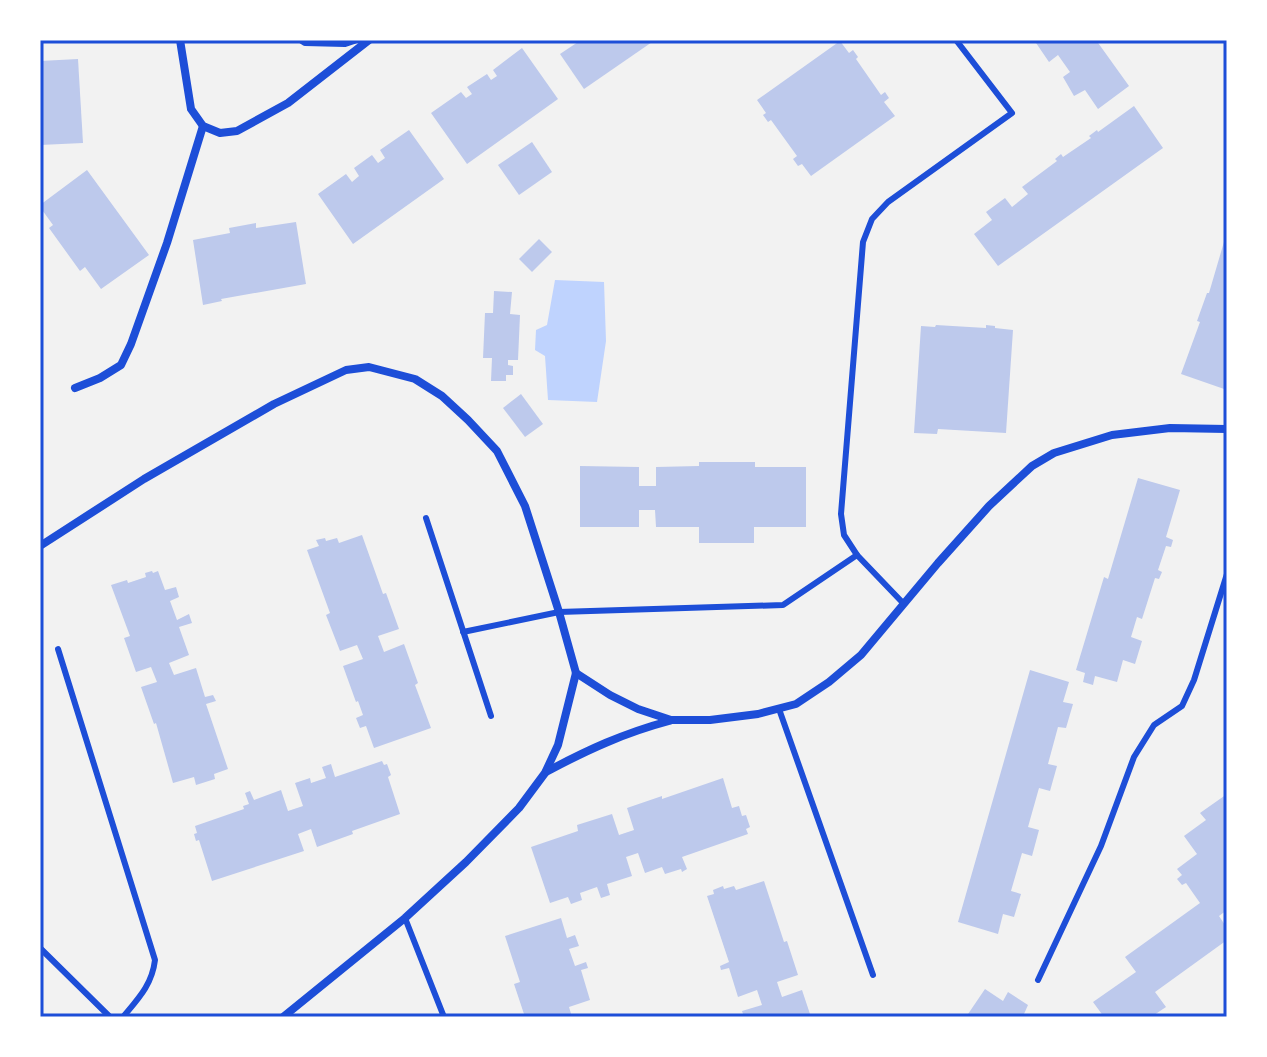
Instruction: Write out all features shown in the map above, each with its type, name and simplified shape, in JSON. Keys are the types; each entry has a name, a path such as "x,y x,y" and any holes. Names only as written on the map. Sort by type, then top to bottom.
{"street":[{"path":"180,40 191,109 203,126 220,133 237,131 288,103 369,40"},
{"path":"302,40 345,43 354,40"},
{"path":"75,388 121,365 167,243 203,126"},
{"path":"40,546 144,479 274,404 346,370 369,367 415,379 442,396 497,451 525,506 576,673 558,745 545,773 519,808 466,862 405,918 283,1017"},
{"path":"545,773 634,730 671,720 710,720 758,714 796,704 861,655 989,506 1032,466 1054,453 1112,435 1170,428 1227,429"},
{"path":"576,673 638,709 671,720"}],"lane":[{"path":"903,603 857,555 844,535 841,514 863,242 872,219 888,202 1012,113 956,40"},
{"path":"426,518 491,716"},
{"path":"463,632 559,612 783,605 857,555"},
{"path":"1038,980 1101,846 1134,757 1154,725 1182,706 1194,680 1227,574"},
{"path":"58,649 155,960 154,975 123,1017"},
{"path":"779,709 873,975"},
{"path":"405,918 444,1017"},
{"path":"40,948 110,1017"}],"water":[{"path":"555,280 604,282 606,341 597,402 548,400 545,356 535,350 536,330 547,325"}],"building":[{"path":"581,40 655,40 584,89 560,54"},
{"path":"1034,40 1096,40 1129,86 1098,109 1085,90 1074,96 1063,77 1070,72 1058,55 1049,62"},
{"path":"840,41 849,53 853,50 881,95 885,92 889,98 884,102 895,116 811,176 802,164 798,166 793,159 797,156 771,120 768,122 763,115 766,113 757,100"},
{"path":"522,48 558,99 467,164 431,113 461,92 466,98 472,94 467,87 487,74 491,80 497,76 493,70"},
{"path":"78,59 83,143 40,145 40,61"},
{"path":"1134,106 1163,148 998,266 974,234 992,220 986,212 1005,198 1012,207 1028,194 1022,187 1057,161 1055,159 1061,154 1063,157"},
{"path":"409,130 444,179 353,244 318,194 346,174 352,182 359,176 354,168 372,155 378,163 385,158 380,150"},
{"path":"532,142 552,172 519,195 498,165"},
{"path":"87,170 149,255 101,289 85,267 80,271 49,228 53,225 40,207"},
{"path":"296,222 306,284 203,305 193,240 230,233 229,228 256,223 256,228"},
{"path":"1227,235 1227,390 1181,374"},
{"path":"539,239 552,252 532,272 519,259"},
{"path":"494,291 512,292 510,314 520,315 518,360 508,360 508,365 513,366 513,375 506,375 506,381 491,381 492,358 483,358 485,313 493,313"},
{"path":"986,325 1013,330 1006,433 938,429 937,434 914,433 921,326 986,328"},
{"path":"521,394 543,424 525,437 503,408"},
{"path":"699,462 755,462 755,467 806,467 806,527 754,527 754,543 699,543 699,527 656,527 655,510 639,510 639,527 580,527 580,466 639,467 639,486 656,486 656,467 699,466"},
{"path":"1138,478 1180,490 1166,537 1173,540 1171,547 1166,546 1158,570 1162,572 1159,579 1155,578 1142,619 1137,617 1131,637 1142,641 1135,664 1123,660 1117,682 1095,676 1093,685 1083,682 1085,673 1076,670 1104,577 1108,579"},
{"path":"362,535 399,629 378,636 384,652 404,644 431,728 374,748 366,726 360,728 356,718 363,715 343,666 363,659 357,645 340,651 307,550 319,546 316,540 337,538 339,543"},
{"path":"158,571 165,590 176,587 179,597 170,601 177,620 189,614 192,623 179,627 189,655 169,663 174,675 196,668 205,697 213,695 216,701 206,704 228,769 214,774 215,779 196,785 194,777 173,783 156,723 141,687 157,682 151,667 136,672 124,638 130,636 111,585 146,577 145,573"},
{"path":"1030,670 1069,682 1063,702 1073,704 1066,728 1058,727 1048,764 1057,766 1050,791 1039,788 1028,827 1039,830 1032,856 1022,853 1011,891 1021,894 1014,917 1003,914 998,934 958,922"},
{"path":"382,761 384,765 387,764 391,775 388,777 400,814 317,847 311,829 298,834 304,851 212,881 199,840 196,841 195,826 244,809 243,806 249,804 245,793 250,791 254,800 281,790 288,811 303,806 295,783 310,778 311,783 326,778 322,767 331,764 335,777"},
{"path":"723,778 732,808 739,806 742,816 746,815 750,827 746,829 748,834 682,857 687,869 682,872 681,869 665,874 662,867 645,873 638,853 626,857 632,876 607,884 610,895 601,898 597,887 580,893 582,900 571,904 568,897 550,903 531,847 578,831 577,825 612,814 619,835 634,830 627,808"},
{"path":"1227,794 1227,880 1224,882 1227,886 1227,910 1219,916 1227,928 1227,940 1155,992 1166,1007 1151,1017 1104,1017 1093,1002 1136,972 1125,957 1200,903 1186,883 1182,885 1177,879 1182,875 1177,869 1197,854 1184,836 1206,820 1200,813"},
{"path":"764,881 798,975 777,982 782,997 802,990 811,1017 744,1017 742,1011 762,1005 757,990 738,997 729,968 721,970 720,966 729,962 707,896 723,886 724,889 734,886 736,890"},
{"path":"561,918 567,938 575,935 579,946 569,949 575,966 586,962 588,968 581,970 590,1000 569,1007 572,1017 525,1017 514,984 520,982 505,936"},
{"path":"985,989 1003,1001 1008,992 1028,1005 1024,1014 1028,1017 966,1017"}]}
